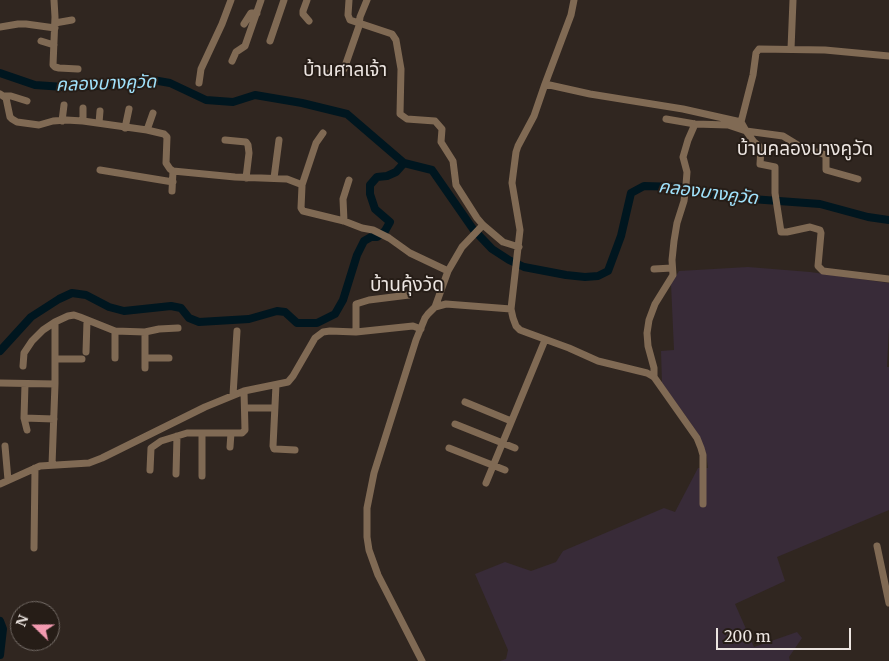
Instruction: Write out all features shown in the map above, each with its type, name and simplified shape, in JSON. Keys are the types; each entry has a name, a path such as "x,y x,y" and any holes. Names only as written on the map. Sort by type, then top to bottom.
{"street":[{"path":"54,0 55,26 52,63 59,68 78,69"},
{"path":"199,83 201,68 231,0"},
{"path":"232,61 236,52 245,46 261,0"},
{"path":"270,41 284,0"},
{"path":"307,0 303,14 309,20"},
{"path":"349,0 348,18 350,20 392,34 396,40 401,70 400,114 407,119 436,121 442,129 442,142 453,161 456,185 482,226 503,242 518,250"},
{"path":"329,74 344,69 366,0"},
{"path":"574,0 571,15 534,116 518,146 514,162 512,183 520,230 511,309 515,323 520,330 607,364 654,376 697,438 701,448 703,455 704,504"},
{"path":"791,49 793,0"},
{"path":"244,24 251,13 257,13"},
{"path":"0,27 18,24 55,26 72,20"},
{"path":"41,41 54,45"},
{"path":"889,56 833,51 759,49 757,50 753,75 741,122 754,142 761,148 760,164 776,167 774,193 781,232 810,226 820,230 818,266 821,270 889,280"},
{"path":"545,84 590,94 683,109 741,122"},
{"path":"2,95 27,100"},
{"path":"2,95 8,101 10,117 14,121 39,125 62,120 82,121 164,134 167,137 166,163 173,171 246,178 287,179 302,185"},
{"path":"62,120 64,106"},
{"path":"82,121 83,108"},
{"path":"125,128 129,109"},
{"path":"99,123 100,111"},
{"path":"147,130 153,113"},
{"path":"666,119 695,124 728,126 787,138 801,147 826,156 826,170 858,179"},
{"path":"654,376 647,333 655,304 673,275 674,241 686,185 687,172 684,157 688,140 695,124"},
{"path":"322,133 316,143 302,185 303,211 344,221 375,232 389,238 410,253 448,271"},
{"path":"225,140 246,142 248,145 246,178"},
{"path":"274,178 279,140"},
{"path":"100,170 173,182"},
{"path":"172,191 173,171"},
{"path":"344,221 343,199 349,180"},
{"path":"422,661 372,561 366,522 370,489 424,318 435,307 448,271 462,247 482,226"},
{"path":"654,269 672,268"},
{"path":"356,332 356,304 369,300 409,295"},
{"path":"435,307 453,304 511,309"},
{"path":"23,366 24,353 42,330 68,316 74,315 115,331 146,332 159,328 178,328"},
{"path":"86,352 87,320"},
{"path":"52,466 55,384 54,322"},
{"path":"0,484 40,466 89,463 233,395 288,382 315,338 323,332 356,332 413,326 421,329"},
{"path":"115,331 115,358"},
{"path":"233,395 237,331"},
{"path":"146,332 146,368"},
{"path":"486,483 546,340"},
{"path":"146,358 169,358"},
{"path":"55,359 82,359"},
{"path":"0,382 55,384"},
{"path":"25,384 24,418 27,430"},
{"path":"276,384 273,446 274,449 295,450"},
{"path":"150,470 151,448 161,441 187,433 242,433 245,430 244,391"},
{"path":"464,402 511,421"},
{"path":"245,408 274,408"},
{"path":"24,418 54,419"},
{"path":"455,424 515,448"},
{"path":"156,432 161,441"},
{"path":"230,447 231,433"},
{"path":"202,434 202,476"},
{"path":"176,474 177,436"},
{"path":"5,446 8,480"},
{"path":"449,448 504,470"},
{"path":"34,548 35,468"},
{"path":"877,546 889,603"}],"shaded area":[{"path":"748,267 810,272 889,283 887,367 889,367 889,510 777,557 785,581 735,604 754,647 797,632 802,638 789,657 790,661 500,661 506,659 508,650 475,574 505,562 531,571 556,562 563,551 664,508 675,512 698,468 708,468 706,453 697,432 662,383 661,351 674,350 671,284 679,271"}],"waterway":[{"name":"คลองบางคูวัด","path":"0,73 35,85 64,87 112,85 147,79 170,83 206,100 233,102 255,95 302,103 347,114 404,163 432,170 473,229 492,249 524,267 566,275 598,276 608,271 621,236 631,193 644,186 679,187 724,197 820,204 868,217 889,220"},
{"path":"0,351 31,317 72,293 86,295 109,307 124,311 171,306 181,308 189,318 199,322 249,319 277,311 285,312 297,323 317,323 335,314 343,300 357,255 364,241 371,237 377,237 385,231 390,222 375,209 370,194 370,185 377,177 387,176 396,172 404,163"},
{"path":"0,621 3,629 0,655"}],"district":[{"name":"บ้านศาลเจ้า","path":"345,71"},
{"name":"บ้านคลองบางคูวัด","path":"805,150"},
{"name":"บ้านคุ้งวัด","path":"407,286"}]}
